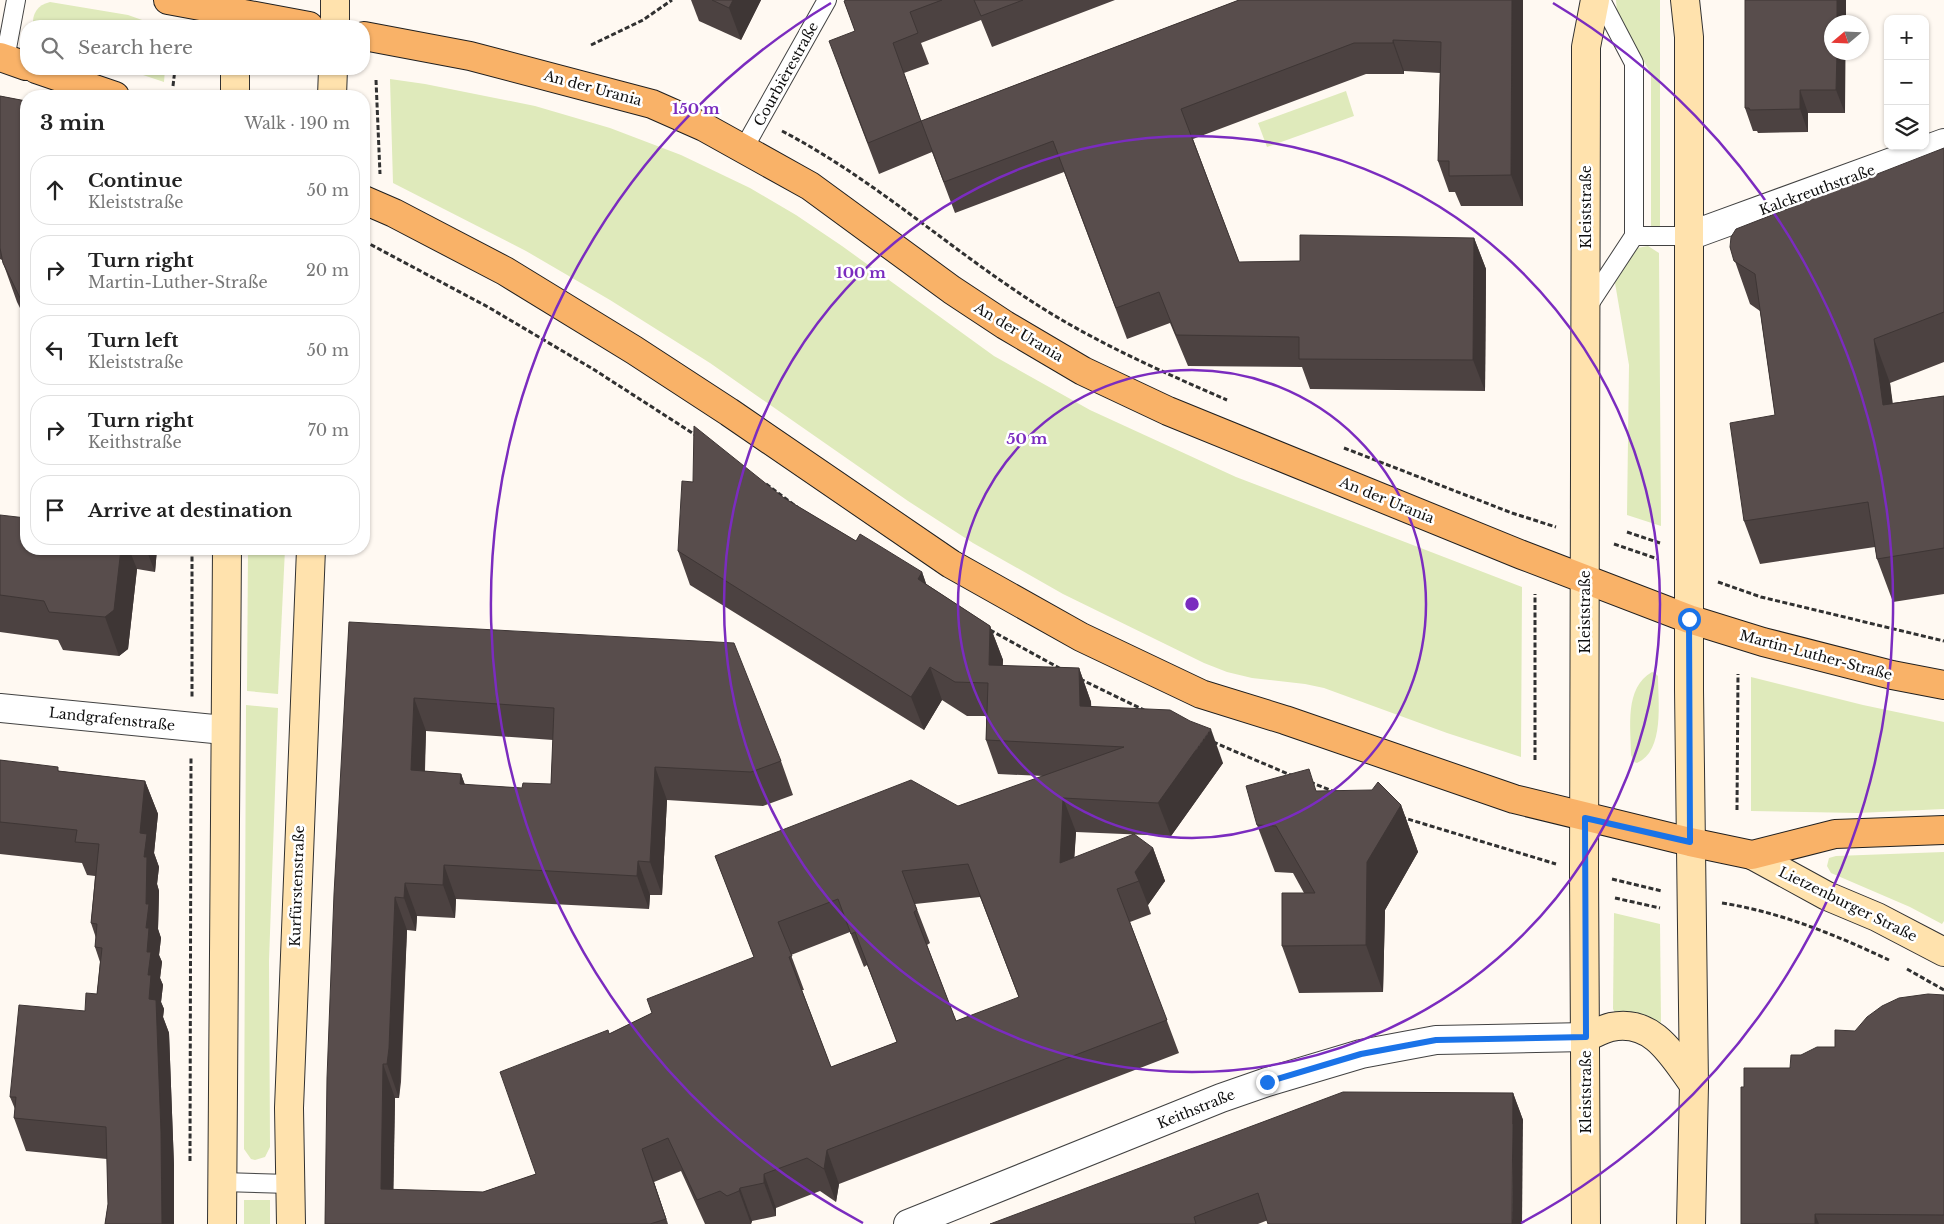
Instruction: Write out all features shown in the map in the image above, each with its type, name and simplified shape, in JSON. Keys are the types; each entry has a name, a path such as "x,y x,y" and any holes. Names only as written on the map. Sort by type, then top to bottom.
{"main road":[{"path":"168,0 275,20"},
{"path":"335,0 335,20"},
{"name":"Kleiststraße","path":"1586,1224 1586,48 1595,0"},
{"path":"1685,0 1689,37 1690,236 1690,842 1694,1084 1691,1224"},
{"name":"An der Urania","path":"370,37 462,54 652,104 704,127 810,186 952,290 1082,371 1168,411 1281,458 1392,501 1534,560 1586,578 1689,619"},
{"path":"54,75 97,90"},
{"path":"235,75 235,90"},
{"path":"332,90 333,75"},
{"path":"370,203 394,213 504,271 618,340 736,417 951,564 1081,637 1201,694 1285,720 1514,800 1585,818 1752,855 1835,834 1944,830"},
{"path":"222,1224 224,730 227,555"},
{"name":"Kurfürstenstraße","path":"291,1224 291,1068 311,555"},
{"name":"Martin-Luther-Straße","path":"1689,619 1772,644 1892,675 1944,685"},
{"name":"Lietzenburger Straße","path":"1752,855 1826,896 1876,917 1944,952"},
{"path":"1586,1037 1610,1027 1620,1026 1633,1027 1653,1034 1662,1042 1694,1084"}],"street":[{"name":"Kalckreuthstraße","path":"1690,236 1944,143"},
{"name":"Landgrafenstraße","path":"11,709 224,730"},
{"name":"Keithstraße","path":"908,1224 1221,1098 1361,1054 1436,1040 1586,1037"}],"lane":[{"path":"10,61 16,0"},
{"name":"Courbièrestraße","path":"744,148 827,0"},
{"path":"1586,310 1634,236 1634,63 1601,0"},
{"path":"1634,236 1690,236"},
{"path":"222,1182 290,1184"}],"path":[{"path":"591,45 643,20 672,0"},
{"path":"173,86 174,75"},
{"path":"376,80 380,176"},
{"path":"759,120 790,136 872,186 1027,299 1112,347 1232,402"},
{"path":"370,244 395,258"},
{"path":"1342,447 1512,513"},
{"path":"1627,532 1661,543"},
{"path":"1627,548 1661,560"},
{"path":"192,555 192,694"},
{"path":"1535,594 1535,760"},
{"path":"1761,597 1944,641"},
{"path":"1737,810 1738,674"},
{"path":"190,1164 191,770"},
{"path":"1614,880 1660,891"},
{"path":"1614,898 1660,908"},
{"path":"1770,914 1827,932 1890,960"},
{"path":"1904,968 1944,990"}],"green space":[{"path":"1616,0 1660,0 1660,226 1651,226 1651,74 1617,13"},
{"path":"50,2 128,15 142,20 33,20 36,11 45,3"},
{"path":"143,75 165,75 164,82"},
{"path":"390,79 535,106 610,128 681,155 750,188 796,215 994,356 1090,410 1236,477 1522,587 1521,757 1447,733 1324,688 1252,678 1227,672 1204,663 1063,594 973,543 908,501 710,363 610,300 526,251 393,183"},
{"path":"1346,91 1354,116 1267,147 1258,123"},
{"path":"1648,246 1659,253 1661,526 1627,515 1629,365 1615,283 1637,248"},
{"path":"248,555 285,555 278,694 247,691"},
{"path":"1652,672 1658,676 1659,711 1656,737 1646,757 1637,763 1634,762 1631,755 1631,709 1637,688 1643,679"},
{"path":"1751,677 1863,705 1944,722 1944,809 1858,813 1751,811"},
{"path":"246,705 278,708 269,961 270,1147 265,1157 255,1160 251,1159 244,1149"},
{"path":"1944,852 1944,921 1942,924 1910,907 1831,873 1827,866 1829,858 1836,856"},
{"path":"1614,913 1660,924 1661,1022 1657,1026 1615,1013 1613,1009"},
{"path":"244,1200 270,1200 270,1224 244,1224"}],"building":[{"path":"712,0 733,0 729,8"},
{"path":"942,0 910,12 918,33 893,43 921,121 868,143 829,41 855,31 844,1"},
{"path":"974,0 1023,0 981,16"},
{"path":"1239,0 1512,0 1511,175 1449,176 1449,161 1438,161 1441,42 1393,40 1393,43 1354,43 1181,109 1239,262 1300,261 1300,235 1474,238 1473,360 1299,359 1299,337 1176,335 1159,292 1116,308 1053,141 944,182 921,121"},
{"path":"1745,0 1837,0 1837,15 1824,15 1824,60 1837,60 1836,90 1800,90 1800,109 1750,110 1745,108"},
{"path":"0,96 20,100 20,298 3,263 0,248"},
{"path":"1944,148 1944,312 1874,339 1883,405 1944,396 1944,548 1877,559 1868,502 1744,521 1730,423 1775,415 1755,274 1734,261 1730,247 1731,237 1736,229"},
{"path":"694,426 784,498 856,541 860,534 922,572 918,579 990,626 989,665 1079,668 1080,706 1170,710 1190,721 1211,729 1158,803 1063,798 1060,863 1134,834 1153,848 1135,872 1139,881 1117,889 1167,1020 827,1150 824,1169 807,1158 764,1174 764,1183 740,1188 739,1191 727,1196 720,1191 697,1200 668,1138 642,1149 666,1219 650,1224 325,1224 327,1078 334,894 349,622 734,643 781,761 751,772 655,767 650,862 638,861 637,876 444,865 443,885 405,883 404,898 395,897 389,1048 387,1064 383,1064 381,1189 483,1192 536,1174 500,1072 608,1030 609,1034 652,1013 647,999 754,957 715,856 911,780 958,806 1124,747 986,740 988,683 955,682 930,667 911,697 678,551 682,481 693,482","holes":["414,698 554,708 551,784 523,783 522,788 460,784 461,774 411,770","968,864 1019,997 956,1021 914,912 917,910 902,871","838,899 851,934 855,932 897,1042 831,1067 789,957 792,956 778,922"]},
{"path":"0,515 20,517 20,555 120,555 114,610 105,617 49,612 44,601 0,595"},
{"path":"0,760 58,767 58,771 145,781 140,833 147,834 144,857 147,857 146,904 149,904 146,928 149,928 147,952 151,952 148,975 151,975 149,999 156,1000 162,1224 105,1224 108,1204 106,1127 14,1118 16,1097 10,1097 19,1005 85,1011 86,993 97,994 102,948 95,947 97,924 91,923 99,844 75,842 77,830 0,822"},
{"path":"1309,769 1316,791 1372,790 1378,782 1401,805 1367,862 1366,945 1282,946 1282,893 1315,893 1276,826 1257,825 1246,786"},
{"path":"1928,994 1944,995 1944,1215 1815,1214 1815,1224 1741,1224 1741,1087 1744,1087 1744,1068 1790,1068 1791,1055 1801,1055 1817,1047 1835,1047 1835,1030 1855,1031 1867,1017 1882,1006 1899,998"},
{"path":"1343,1092 1513,1093 1512,1224 1268,1224 1258,1193 1194,1217 1196,1224 990,1224"}],"route":[{"path":"1267,1082 1361,1054 1436,1040 1586,1037 1585,818 1690,842 1689,619"}]}
